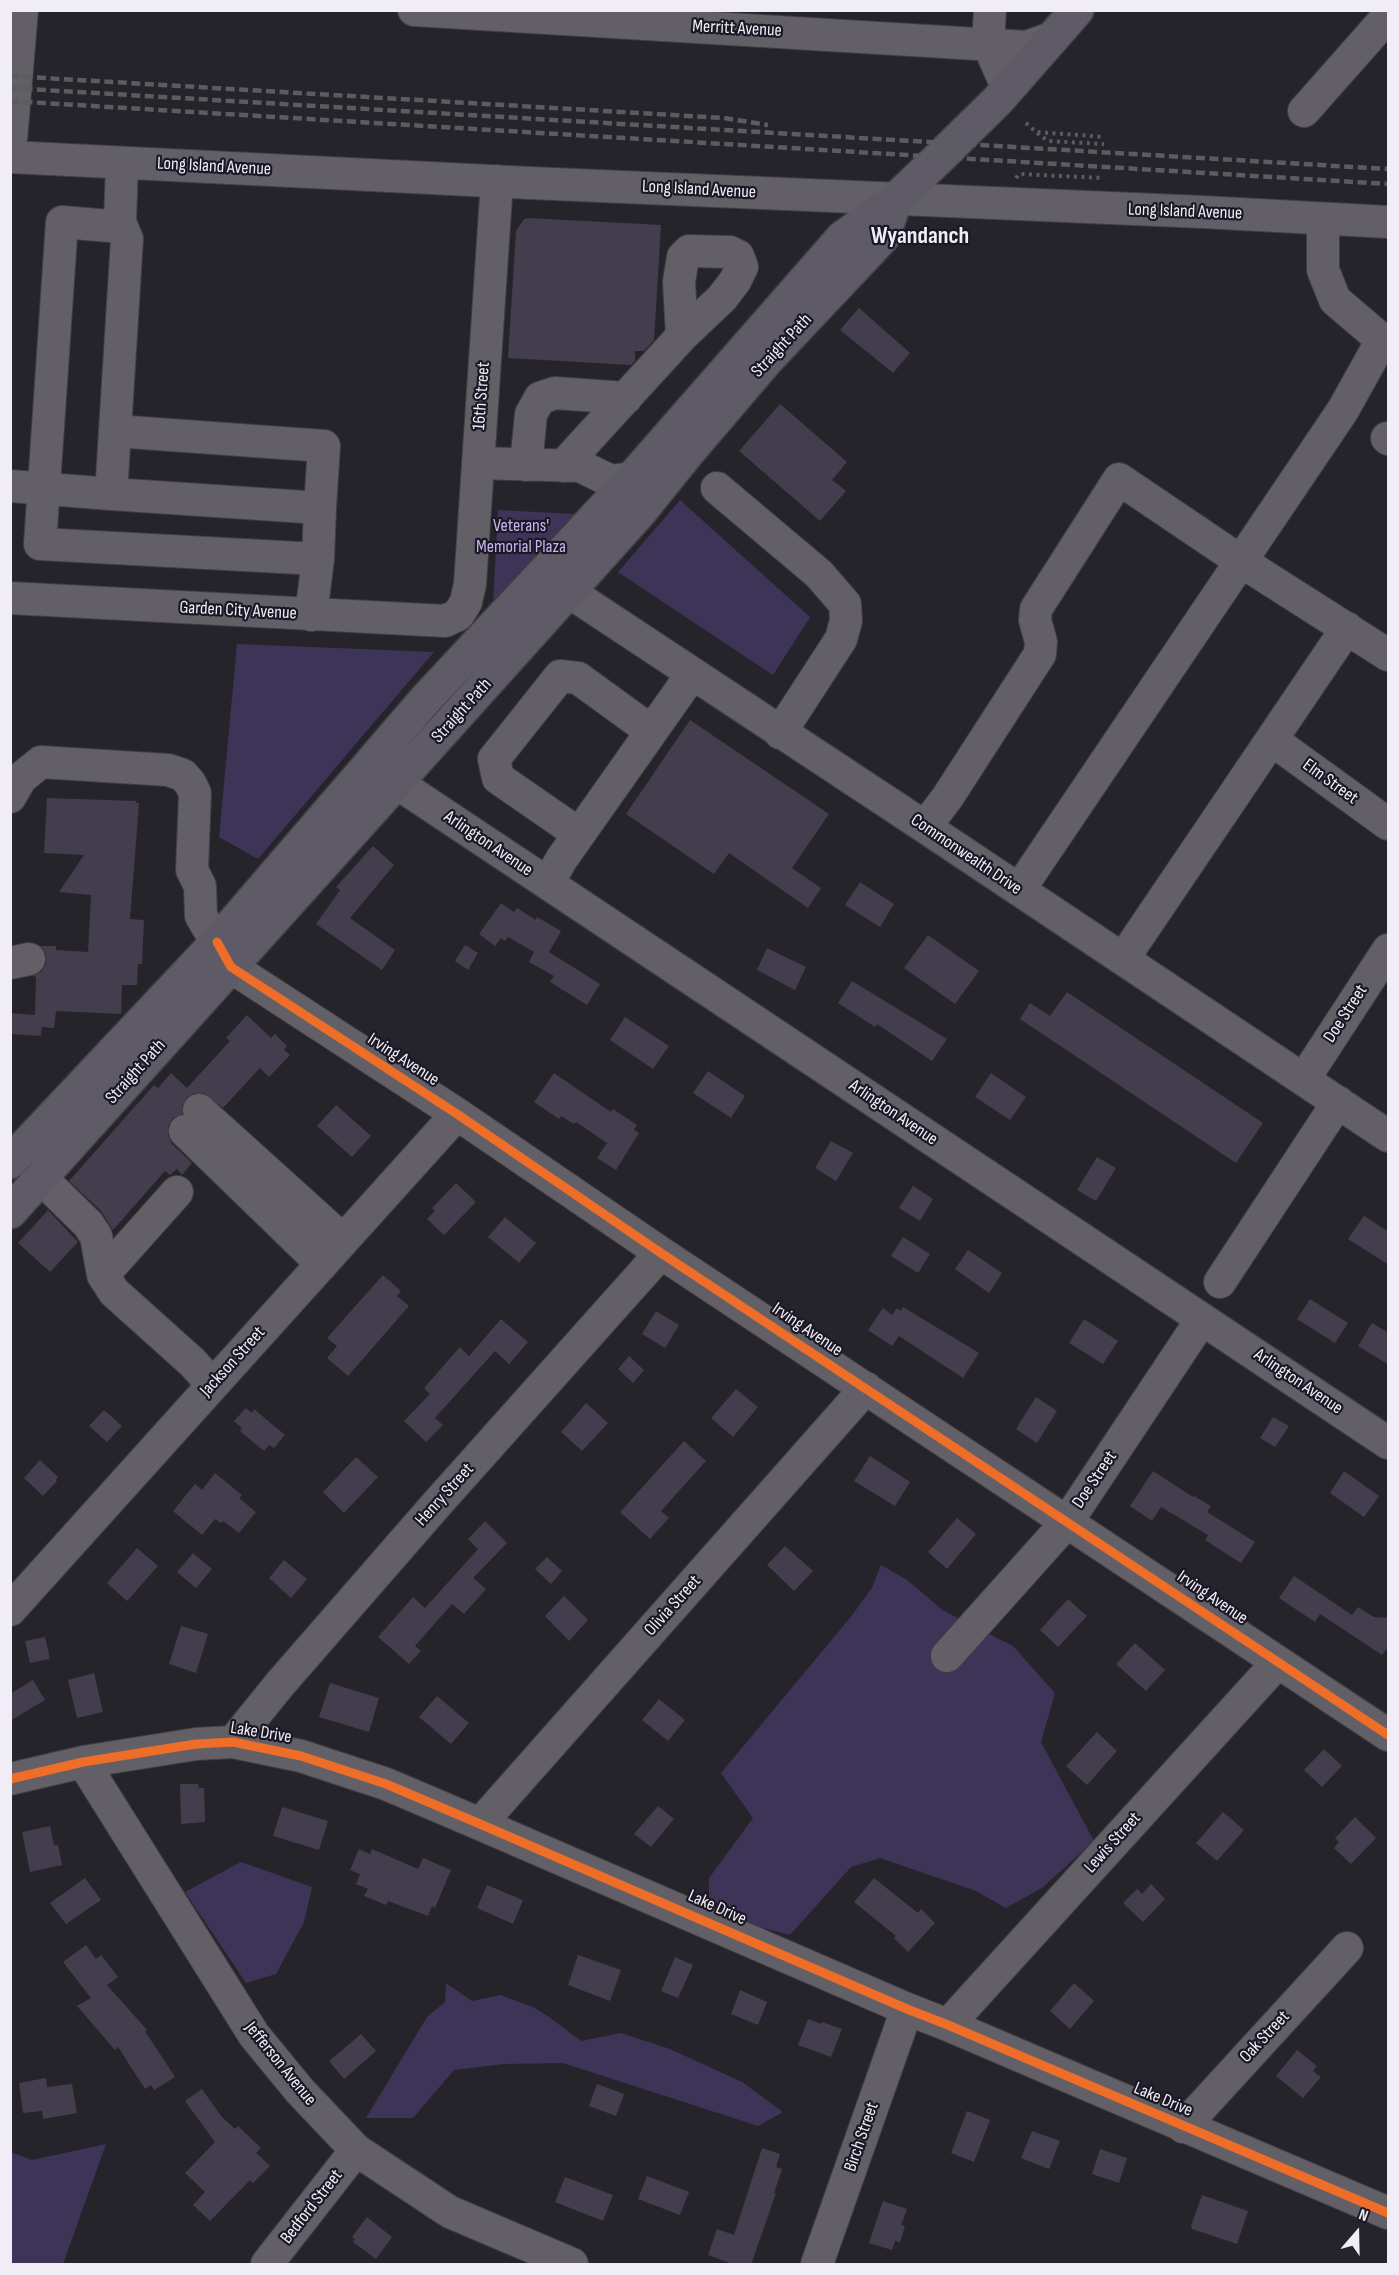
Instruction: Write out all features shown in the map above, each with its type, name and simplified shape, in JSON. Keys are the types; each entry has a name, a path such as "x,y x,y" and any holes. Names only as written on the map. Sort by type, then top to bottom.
{"main road":[{"name":"Straight Path","path":"10,1162 398,783 555,583 597,516 842,238 896,200 1008,89 1077,10"},
{"name":"Straight Path","path":"10,1212 41,1178 224,955 425,700 555,583 640,512 765,362 883,237 896,200"}],"street":[{"path":"10,152 22,10"},
{"name":"Merritt Avenue","path":"414,10 748,20 1027,47 1054,36"},
{"path":"990,10 988,44 1008,89"},
{"path":"1304,111 1389,16"},
{"name":"Long Island Avenue","path":"10,157 1389,222"},
{"path":"111,494 127,239 120,222 122,162"},
{"name":"16th Street","path":"462,609 469,594 470,584 497,181"},
{"path":"1019,890 1343,410 1382,340 1335,300 1323,270 1323,219"},
{"path":"122,227 62,222 40,544 318,559"},
{"path":"572,466 626,398 682,336"},
{"path":"526,465 531,414 540,398 555,393 626,398"},
{"path":"115,431 324,446 318,559 311,615"},
{"path":"478,463 572,466 611,481 632,478"},
{"path":"572,466 594,495 597,516"},
{"path":"925,827 1040,654 1041,642 1035,620 1036,609 1119,479 1242,562 1389,656"},
{"path":"10,486 320,508"},
{"path":"717,488 819,574 845,604 846,621 841,639 780,733"},
{"name":"Commonwealth Drive","path":"555,583 1389,1136"},
{"name":"Garden City Avenue","path":"10,598 445,621 458,615 462,609"},
{"path":"1123,959 1347,628"},
{"path":"548,883 561,860 692,674"},
{"path":"579,834 498,778 494,759 560,676 578,678 651,731"},
{"name":"Elm Street","path":"1272,740 1389,824"},
{"path":"10,797 21,778 41,762 168,770 183,775 195,793 192,870 200,886 201,916 224,955"},
{"name":"Arlington Avenue","path":"398,783 1389,1443"},
{"name":"Doe Street","path":"1304,1079 1389,950"},
{"name":"Irving Avenue","path":"224,955 662,1253 1389,1735"},
{"path":"1220,1281 1338,1102"},
{"name":"Jackson Street","path":"10,1610 457,1114"},
{"path":"322,1264 192,1121 343,1240"},
{"path":"41,1178 88,1224 96,1236 108,1283 192,1362 213,1385"},
{"path":"108,1283 177,1192"},
{"name":"Henry Street","path":"233,1742 280,1684 420,1524 662,1253"},
{"name":"Doe Street","path":"947,1656 1067,1522 1202,1319"},
{"name":"Olivia Street","path":"480,1824 866,1388"},
{"name":"Lewis Street","path":"948,2025 1278,1662"},
{"name":"Lake Drive","path":"10,1779 83,1762 196,1744 233,1742 311,1760 386,1784 907,2009 1389,2213"},
{"name":"Jefferson Avenue","path":"83,1762 254,2035 300,2091 356,2150 450,2212 565,2263"},
{"name":"Oak Street","path":"1183,2127 1347,1948"},
{"name":"Birch Street","path":"817,2265 907,2009"},
{"name":"Bedford Street","path":"267,2265 356,2150"}],"path":[{"path":"1026,123 1048,141 1104,144"},
{"path":"1036,132 1105,137"},
{"path":"1017,182 1016,178 1019,174 1103,178"}],"green space":[{"path":"680,500 810,617 773,675 618,572"},
{"name":"Veterans' Memorial Plaza","path":"498,510 575,514 493,605"},
{"path":"237,644 434,652 258,859 219,837"},
{"path":"881,1565 907,1580 944,1611 1013,1646 1055,1693 1041,1742 1094,1841 1042,1888 1006,1908 976,1891 880,1858 851,1867 790,1935 756,1926 709,1898 709,1878 753,1818 721,1773 850,1618 872,1588"},
{"path":"241,1862 312,1887 304,1922 276,1974 246,1983 185,1892"},
{"path":"446,1983 472,2001 500,1995 533,2007 581,2041 621,2033 670,2049 742,2082 783,2112 758,2126 563,2063 504,2064 454,2070 413,2118 366,2118 427,2017 445,2002"},
{"path":"106,2144 63,2264 11,2264 11,2152 32,2160"}],"building":[{"path":"524,219 661,225 654,340 644,351 635,351 635,361 631,365 508,358 516,231"},
{"path":"859,308 910,353 893,373 840,330"},
{"path":"780,404 847,462 832,480 846,491 820,521 739,451"},
{"path":"690,720 829,814 792,868 821,888 808,908 729,853 714,874 626,814"},
{"path":"47,798 136,801 139,803 130,919 144,920 142,964 138,964 137,985 122,985 121,1014 56,1011 54,1028 42,1027 41,1036 10,1034 10,1013 35,1015 36,977 33,976 41,972 46,964 46,955 40,946 56,946 56,950 88,952 91,895 59,892 84,855 44,853"},
{"path":"373,846 394,865 350,918 395,950 382,970 316,924 340,890 336,887"},
{"path":"860,882 894,904 880,927 845,905"},
{"path":"501,903 514,912 517,908 536,920 537,917 561,931 549,952 600,984 587,1005 550,982 554,976 529,962 534,952 508,937 505,941 501,938 495,946 479,934"},
{"path":"928,935 979,971 955,1004 904,968"},
{"path":"465,945 478,953 468,970 455,961"},
{"path":"767,948 806,967 795,990 757,970"},
{"path":"852,981 947,1039 932,1061 877,1024 875,1027 838,1003"},
{"path":"1067,992 1263,1123 1236,1163 1020,1019 1030,1003 1050,1016"},
{"path":"247,1015 271,1038 275,1034 287,1046 284,1050 290,1055 269,1077 260,1068 223,1108 203,1093 194,1093 186,1098 182,1106 182,1114 173,1118 168,1126 168,1135 172,1144 192,1163 182,1175 177,1169 170,1175 165,1171 113,1230 101,1211 69,1181 154,1085 158,1088 171,1073 187,1088 230,1041 226,1038"},
{"path":"625,1017 669,1046 653,1069 610,1040"},
{"path":"708,1071 745,1096 731,1118 693,1093"},
{"path":"554,1073 611,1112 613,1109 637,1125 634,1130 639,1133 616,1170 597,1158 607,1143 576,1122 574,1124 561,1116 559,1119 534,1102"},
{"path":"991,1073 1026,1097 1010,1120 975,1097"},
{"path":"336,1105 371,1136 352,1157 317,1126"},
{"path":"831,1141 853,1153 836,1181 815,1168"},
{"path":"1097,1157 1116,1168 1096,1201 1077,1190"},
{"path":"456,1183 476,1202 444,1235 427,1219 435,1211 432,1208"},
{"path":"913,1186 933,1199 920,1221 899,1208"},
{"path":"48,1210 78,1242 50,1272 18,1243"},
{"path":"1364,1216 1389,1232 1389,1265 1348,1239"},
{"path":"505,1217 536,1243 519,1263 488,1237"},
{"path":"903,1237 930,1254 918,1273 891,1256"},
{"path":"968,1250 1002,1273 989,1293 955,1269"},
{"path":"383,1275 401,1291 397,1296 409,1306 348,1376 327,1358 337,1346 327,1338"},
{"path":"1310,1299 1348,1323 1335,1343 1297,1319"},
{"path":"903,1307 979,1353 963,1378 899,1336 892,1346 868,1330 883,1308 892,1315 897,1308 901,1311"},
{"path":"656,1311 679,1325 665,1348 642,1334"},
{"path":"501,1319 528,1342 509,1364 495,1351 435,1418 443,1425 426,1442 404,1421 430,1394 424,1388 460,1347 469,1356"},
{"path":"1084,1319 1118,1341 1103,1364 1069,1343"},
{"path":"1372,1323 1389,1333 1389,1365 1358,1346"},
{"path":"629,1356 644,1370 633,1383 618,1369"},
{"path":"736,1389 758,1407 733,1437 711,1418"},
{"path":"1036,1397 1057,1411 1037,1443 1016,1429"},
{"path":"586,1403 608,1423 582,1451 561,1432"},
{"path":"246,1408 252,1413 254,1409 285,1435 274,1448 269,1445 264,1451 240,1431 242,1428 234,1421"},
{"path":"104,1410 122,1426 107,1442 89,1426"},
{"path":"1273,1417 1289,1426 1275,1447 1260,1438"},
{"path":"684,1441 706,1461 661,1511 669,1518 650,1539 620,1512"},
{"path":"870,1456 910,1482 895,1506 854,1481"},
{"path":"356,1457 378,1477 344,1513 323,1492"},
{"path":"40,1460 58,1477 43,1496 24,1478"},
{"path":"1153,1471 1211,1506 1207,1512 1255,1542 1241,1563 1205,1540 1208,1535 1161,1507 1152,1521 1130,1506"},
{"path":"1344,1471 1379,1496 1364,1517 1330,1493"},
{"path":"215,1473 242,1495 239,1498 256,1512 239,1533 223,1521 221,1523 215,1519 202,1535 173,1511 195,1484 202,1490"},
{"path":"957,1518 976,1534 947,1569 928,1552"},
{"path":"485,1521 507,1543 473,1578 486,1589 464,1614 452,1604 415,1646 421,1651 409,1664 378,1637 413,1597 425,1608 478,1549 468,1539"},
{"path":"785,1546 813,1571 794,1591 767,1565"},
{"path":"137,1548 158,1566 127,1601 107,1583"},
{"path":"193,1553 212,1569 196,1588 177,1572"},
{"path":"547,1557 562,1571 551,1584 535,1569"},
{"path":"284,1560 307,1579 291,1598 269,1578"},
{"path":"1294,1576 1352,1615 1358,1607 1374,1617 1389,1618 1389,1646 1382,1655 1320,1614 1315,1622 1279,1598"},
{"path":"564,1596 588,1620 569,1641 545,1616"},
{"path":"1068,1599 1087,1616 1058,1647 1040,1630"},
{"path":"181,1626 208,1634 196,1673 169,1664"},
{"path":"45,1637 50,1659 30,1663 25,1641"},
{"path":"1135,1643 1165,1670 1146,1691 1116,1664"},
{"path":"94,1673 103,1712 77,1718 68,1680"},
{"path":"33,1680 45,1700 10,1721 10,1694"},
{"path":"330,1683 379,1698 369,1732 319,1717"},
{"path":"437,1696 469,1723 451,1744 419,1717"},
{"path":"659,1699 685,1720 668,1741 642,1720"},
{"path":"1097,1732 1117,1751 1087,1785 1066,1766"},
{"path":"1324,1749 1342,1766 1322,1787 1304,1770"},
{"path":"180,1784 198,1784 199,1788 204,1788 205,1822 181,1824"},
{"path":"658,1806 674,1819 651,1847 634,1834"},
{"path":"282,1807 328,1821 319,1850 273,1836"},
{"path":"1223,1812 1244,1830 1217,1861 1196,1843"},
{"path":"1355,1817 1376,1838 1351,1864 1334,1848 1339,1842 1335,1838"},
{"path":"50,1826 54,1845 58,1845 62,1865 30,1872 22,1832"},
{"path":"359,1849 370,1854 372,1849 418,1869 423,1858 451,1870 435,1908 432,1906 428,1916 388,1901 386,1905 364,1896 368,1889 356,1884 360,1874 350,1870"},
{"path":"85,1878 101,1900 66,1924 50,1903"},
{"path":"874,1878 918,1913 921,1909 935,1923 908,1952 894,1938 896,1936 854,1902"},
{"path":"1151,1884 1165,1899 1143,1922 1123,1903 1137,1889 1142,1894"},
{"path":"487,1885 523,1900 513,1924 477,1908"},
{"path":"86,1945 96,1959 101,1955 118,1977 107,1985 147,2030 145,2031 175,2077 154,2090 151,2085 145,2089 118,2047 115,2050 77,2006 91,1998 63,1962"},
{"path":"578,1955 621,1970 610,2001 568,1985"},
{"path":"675,1957 693,1965 678,1998 661,1991"},
{"path":"1074,1983 1094,2001 1070,2029 1050,2011"},
{"path":"740,1990 767,2002 758,2025 731,2014"},
{"path":"808,2019 842,2029 831,2057 798,2045"},
{"path":"361,2034 376,2051 344,2079 329,2061"},
{"path":"1297,2050 1317,2066 1313,2071 1321,2077 1303,2098 1276,2076"},
{"path":"46,2078 47,2087 72,2084 77,2113 43,2119 42,2111 23,2113 19,2083"},
{"path":"597,2084 624,2094 616,2116 589,2106"},
{"path":"202,2089 221,2116 235,2129 238,2126 261,2148 256,2153 270,2166 253,2183 250,2180 210,2221 193,2205 205,2192 185,2173 215,2142 185,2101"},
{"path":"967,2111 990,2120 974,2162 951,2153"},
{"path":"1032,2131 1060,2141 1049,2169 1021,2158"},
{"path":"762,2148 780,2154 776,2167 782,2169 751,2265 735,2265 708,2255 717,2229 734,2235"},
{"path":"1100,2149 1127,2158 1119,2183 1092,2174"},
{"path":"647,2176 689,2192 680,2215 638,2199"},
{"path":"565,2177 613,2195 603,2221 555,2202"},
{"path":"1202,2195 1248,2211 1237,2244 1192,2229 1191,2226"},
{"path":"883,2201 907,2209 901,2225 905,2226 900,2242 895,2241 892,2250 869,2243"},
{"path":"367,2217 392,2237 376,2259 353,2242 355,2239 352,2237"}],"railway":[{"path":"10,76 724,118 768,125"},
{"path":"10,88 1388,169"},
{"path":"10,101 1388,184"}],"cycle path":[{"path":"217,942 231,967 457,1114 661,1253 1388,1735"},
{"path":"10,1779 83,1762 196,1744 233,1742 301,1756 386,1784 1388,2213"}],"district":[{"name":"Wyandanch","path":"920,237"}]}
